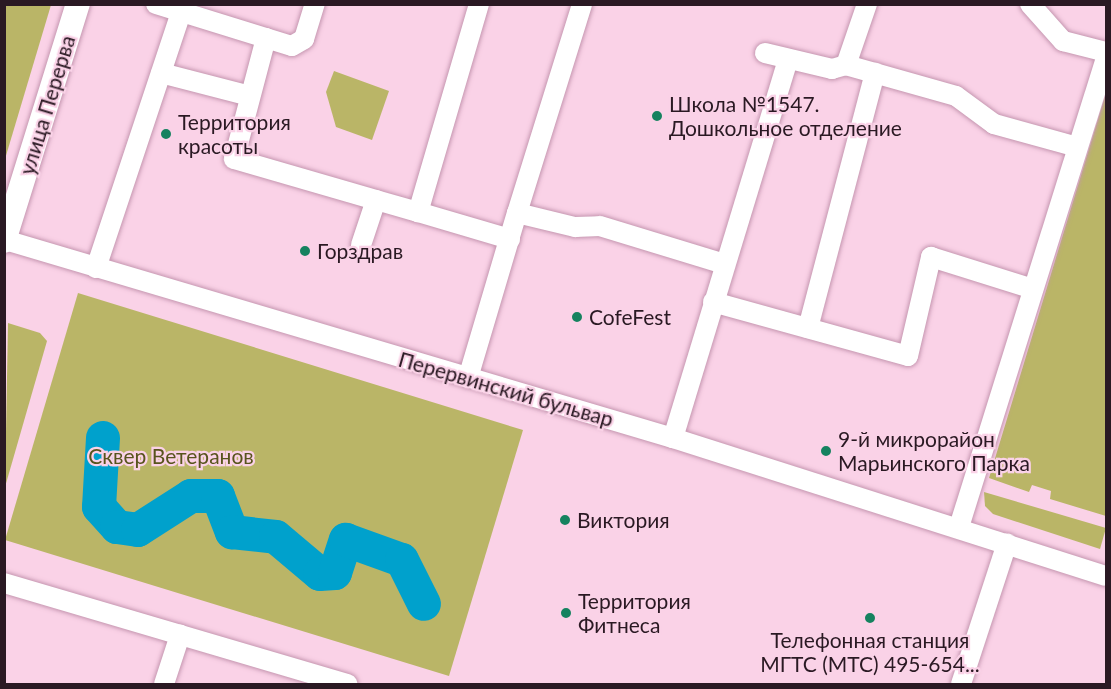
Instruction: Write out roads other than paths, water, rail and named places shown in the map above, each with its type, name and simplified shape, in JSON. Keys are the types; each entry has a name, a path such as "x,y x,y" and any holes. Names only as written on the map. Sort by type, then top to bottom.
{"main road":[{"name":"улица Перерва","path":"5,240 78,4"}],"street":[{"path":"156,4 192,12 292,46 304,39 315,4"},
{"path":"418,212 479,4"},
{"path":"468,378 582,4"},
{"path":"846,65 867,4"},
{"path":"1030,4 1063,41 1107,52"},
{"path":"96,268 161,73 192,12"},
{"path":"266,38 234,159 510,239"},
{"path":"765,53 832,69 846,65 956,96 994,124 1077,147"},
{"path":"959,528 1107,57"},
{"path":"673,438 788,59"},
{"path":"161,73 250,96"},
{"path":"808,328 875,73"},
{"path":"361,245 376,200"},
{"path":"517,213 575,227 600,226 724,264"},
{"name":"Перервинский бульвар","path":"5,240 673,438 1107,576"},
{"path":"713,302 908,356 931,257 1033,289"},
{"path":"961,684 1007,543"},
{"path":"4,583 347,684"},
{"path":"164,684 180,634"}],"waterway":[{"path":"103,438 99,507 117,527 138,530 191,496 218,496 232,532 276,537 320,574 335,573 346,540 402,560 424,604"}],"place":[{"name":"Школа №1547. Дошкольное отделение","path":"657,116"},
{"name":"Территория красоты","path":"166,134"},
{"name":"Горздрав","path":"305,251"},
{"name":"CofeFest","path":"577,317"},
{"name":"9-й микрорайон Марьинского Парка","path":"826,451"},
{"name":"Виктория","path":"565,520"},
{"name":"Территория Фитнеса","path":"566,613"},
{"name":"Телефонная станция МГТС (МТС) 495-654...","path":"870,618"}],"park label":[{"name":"Сквер Ветеранов","path":"171,456"}]}
